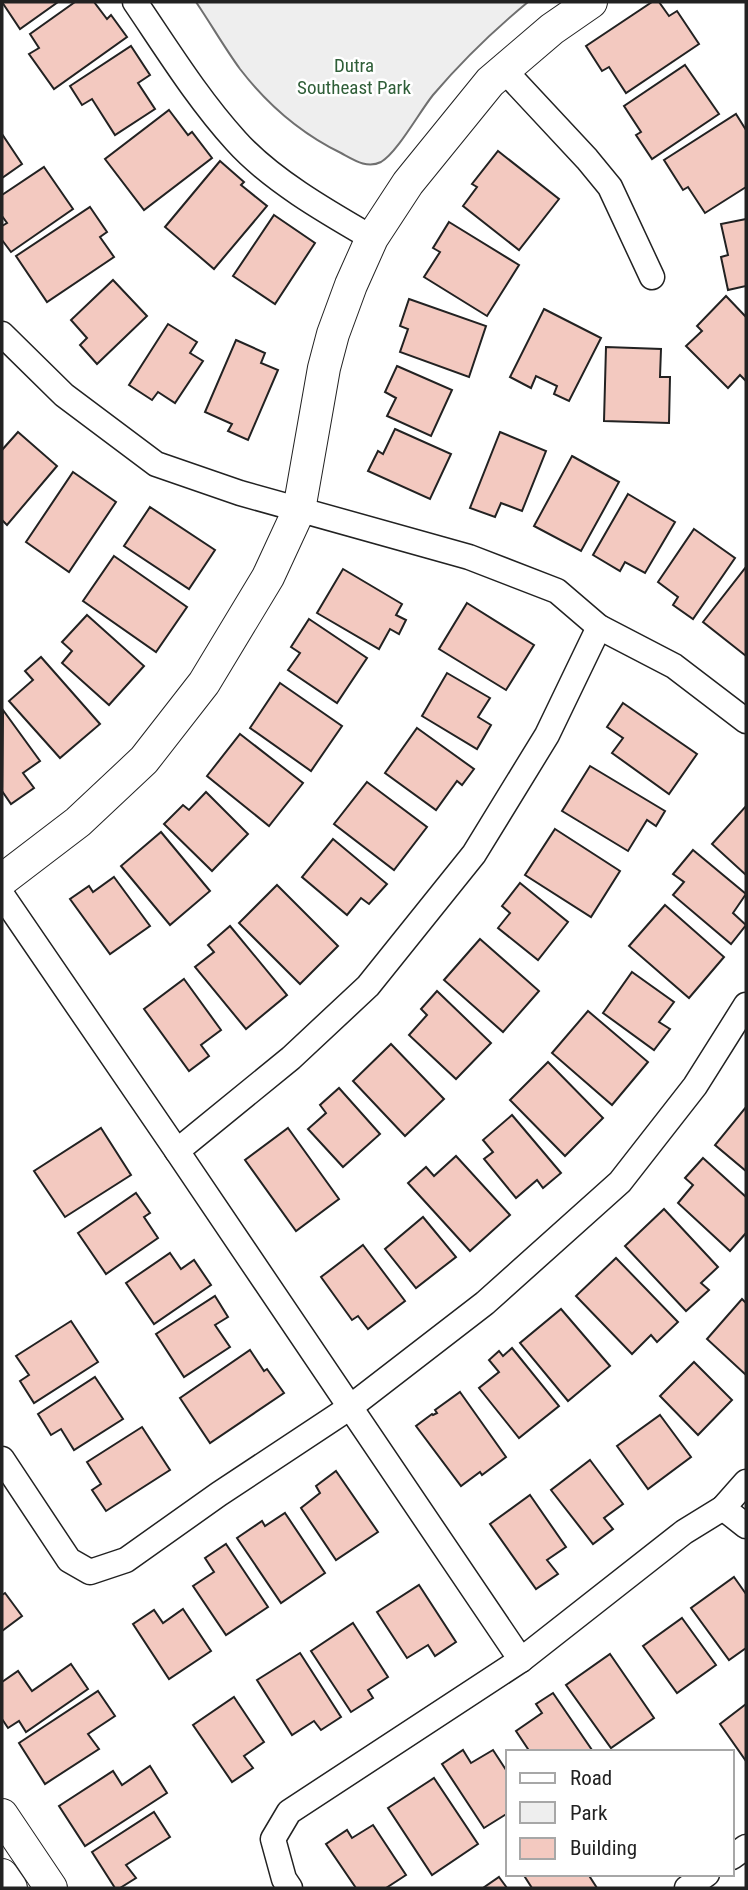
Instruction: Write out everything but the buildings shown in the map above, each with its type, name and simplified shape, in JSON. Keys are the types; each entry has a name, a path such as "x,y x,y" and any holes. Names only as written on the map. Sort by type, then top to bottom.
{"street":[{"path":"135,2 199,97 237,142 260,164 313,202 372,238"},
{"path":"2,880 78,822 144,760 204,683 268,577 299,510 332,334 372,238 408,183 490,82 552,29 591,2"},
{"path":"504,70 610,187 652,276"},
{"path":"2,334 64,395 156,464 240,493 469,557 557,591 599,627 674,666 746,721"},
{"path":"177,1151 291,1058 368,986 474,854 547,735 599,627"},
{"path":"2,895 521,1660"},
{"path":"2,1460 69,1560 90,1572 126,1560 219,1494 349,1408 485,1303 620,1182 695,1086 746,1005"},
{"path":"290,1888 284,1879 273,1839 289,1812 521,1660 684,1532 723,1507 746,1482"},
{"path":"723,1507 746,1526"},
{"path":"2,1815 51,1888"},
{"path":"2,1875 11,1888"},
{"path":"687,1888 704,1876"}],"green space":[{"name":"Dutra Southeast Park","path":"196,2 528,2 444,82 387,157 371,165 356,161 327,145 274,106 240,69"}]}
